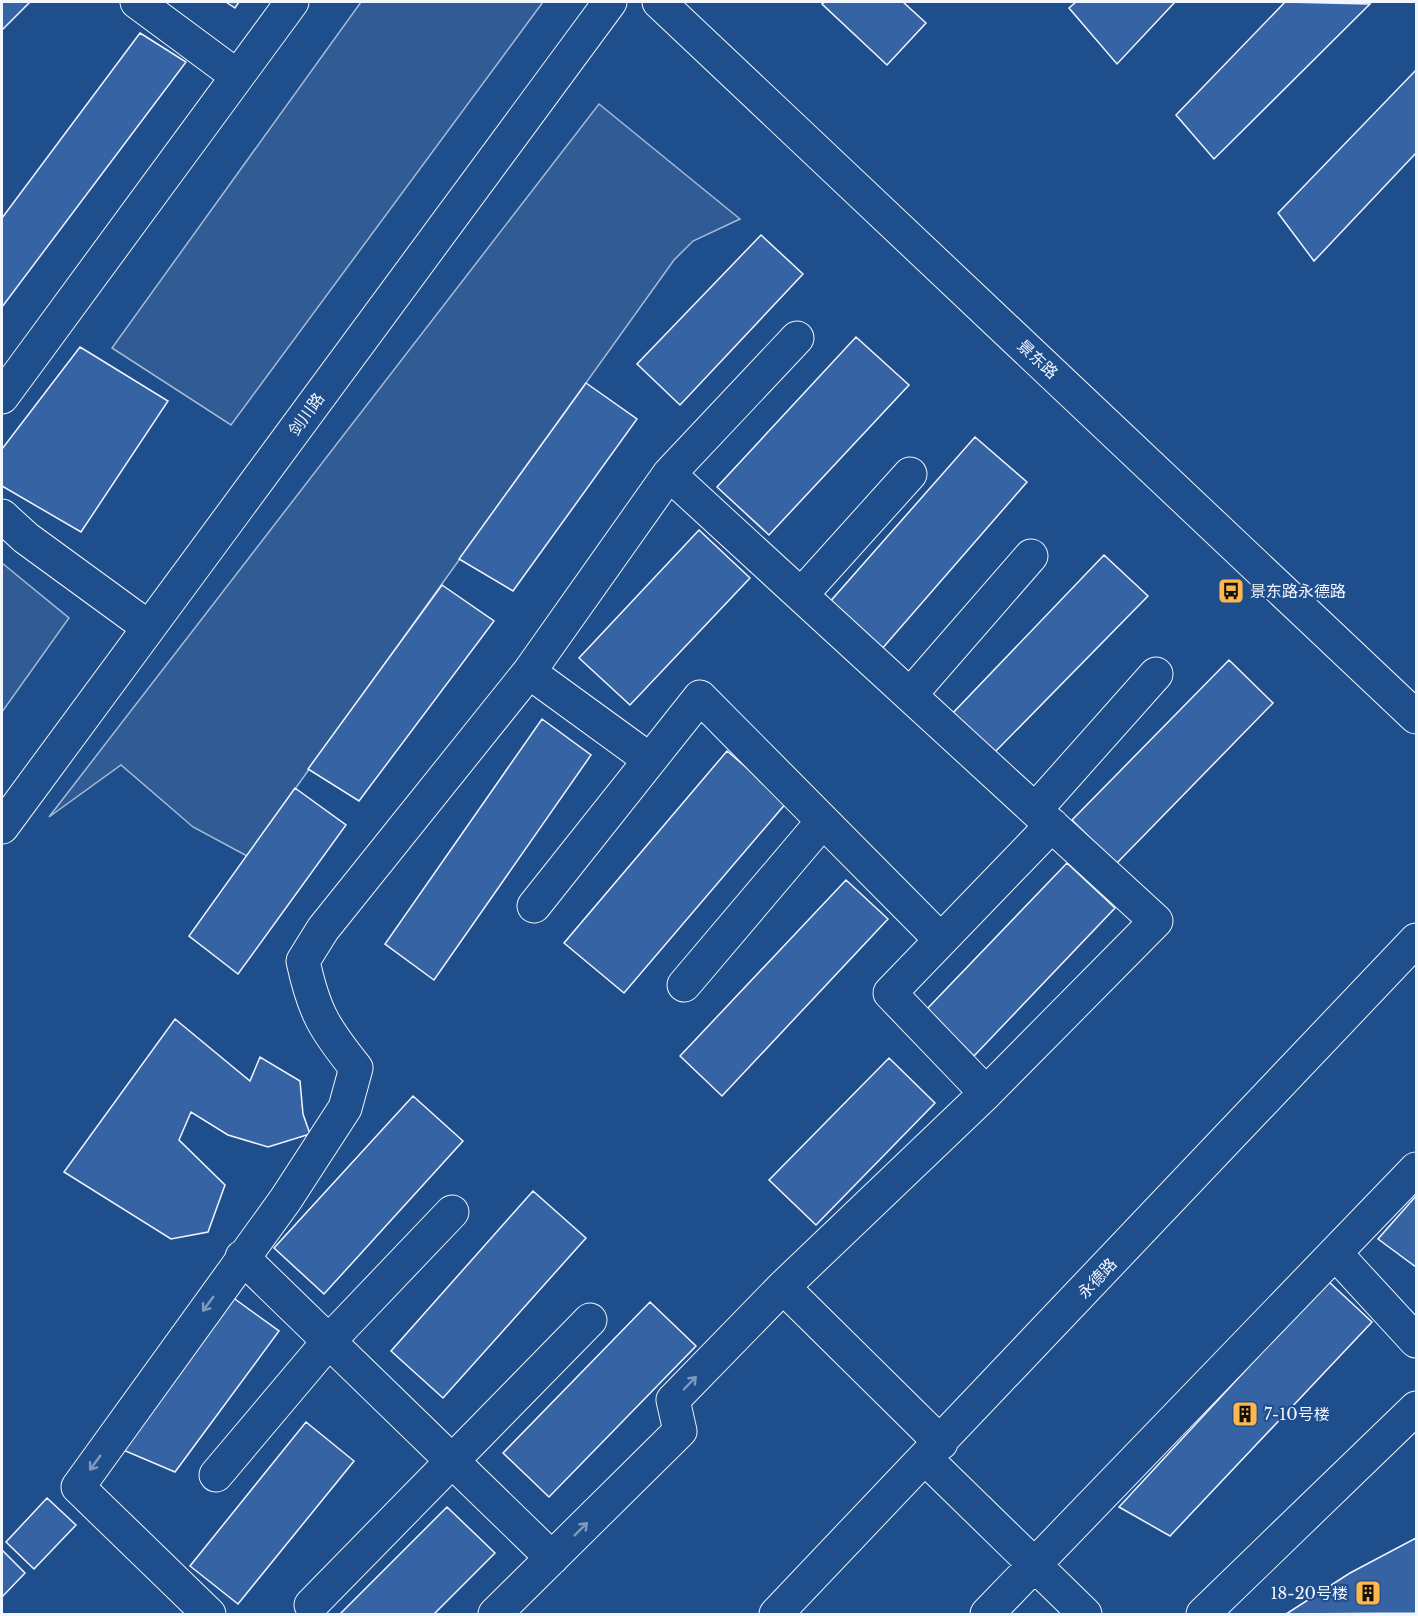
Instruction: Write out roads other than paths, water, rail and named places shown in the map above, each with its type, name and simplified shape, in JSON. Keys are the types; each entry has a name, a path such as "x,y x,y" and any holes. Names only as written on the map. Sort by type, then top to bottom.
{"street":[{"path":"137,2 237,76"},
{"path":"2,397 292,2"},
{"name":"剑川路","path":"2,827 610,2"},
{"name":"景东路","path":"659,2 1416,717"},
{"path":"209,1614 78,1487 286,1199 345,1108 356,1068 328,1034 312,1001 303,962 323,929 529,672 669,474 797,338"},
{"path":"495,1614 680,1431 673,1400 783,1287 986,1093 1156,921 669,474"},
{"path":"801,595 910,474"},
{"path":"2,516 26,538 148,627"},
{"path":"910,695 1031,556"},
{"path":"529,672 650,760"},
{"path":"986,1093 890,993 941,940 1043,818 1156,674"},
{"path":"534,906 700,697 941,940"},
{"path":"684,985 823,821"},
{"name":"永德路","path":"776,1614 1416,940"},
{"path":"987,1614 1416,1169"},
{"path":"216,1475 329,1341 452,1212"},
{"path":"1335,1253 1416,1341"},
{"path":"242,1257 552,1558"},
{"path":"783,1287 1035,1565 1085,1614"},
{"path":"311,1605 453,1463 590,1320"},
{"path":"1203,1614 1416,1408"}],"place":[{"name":"景东路永德路","path":"1231,591"},
{"name":"7-10号楼","path":"1245,1414"},
{"name":"18-20号楼","path":"1368,1593"}]}
